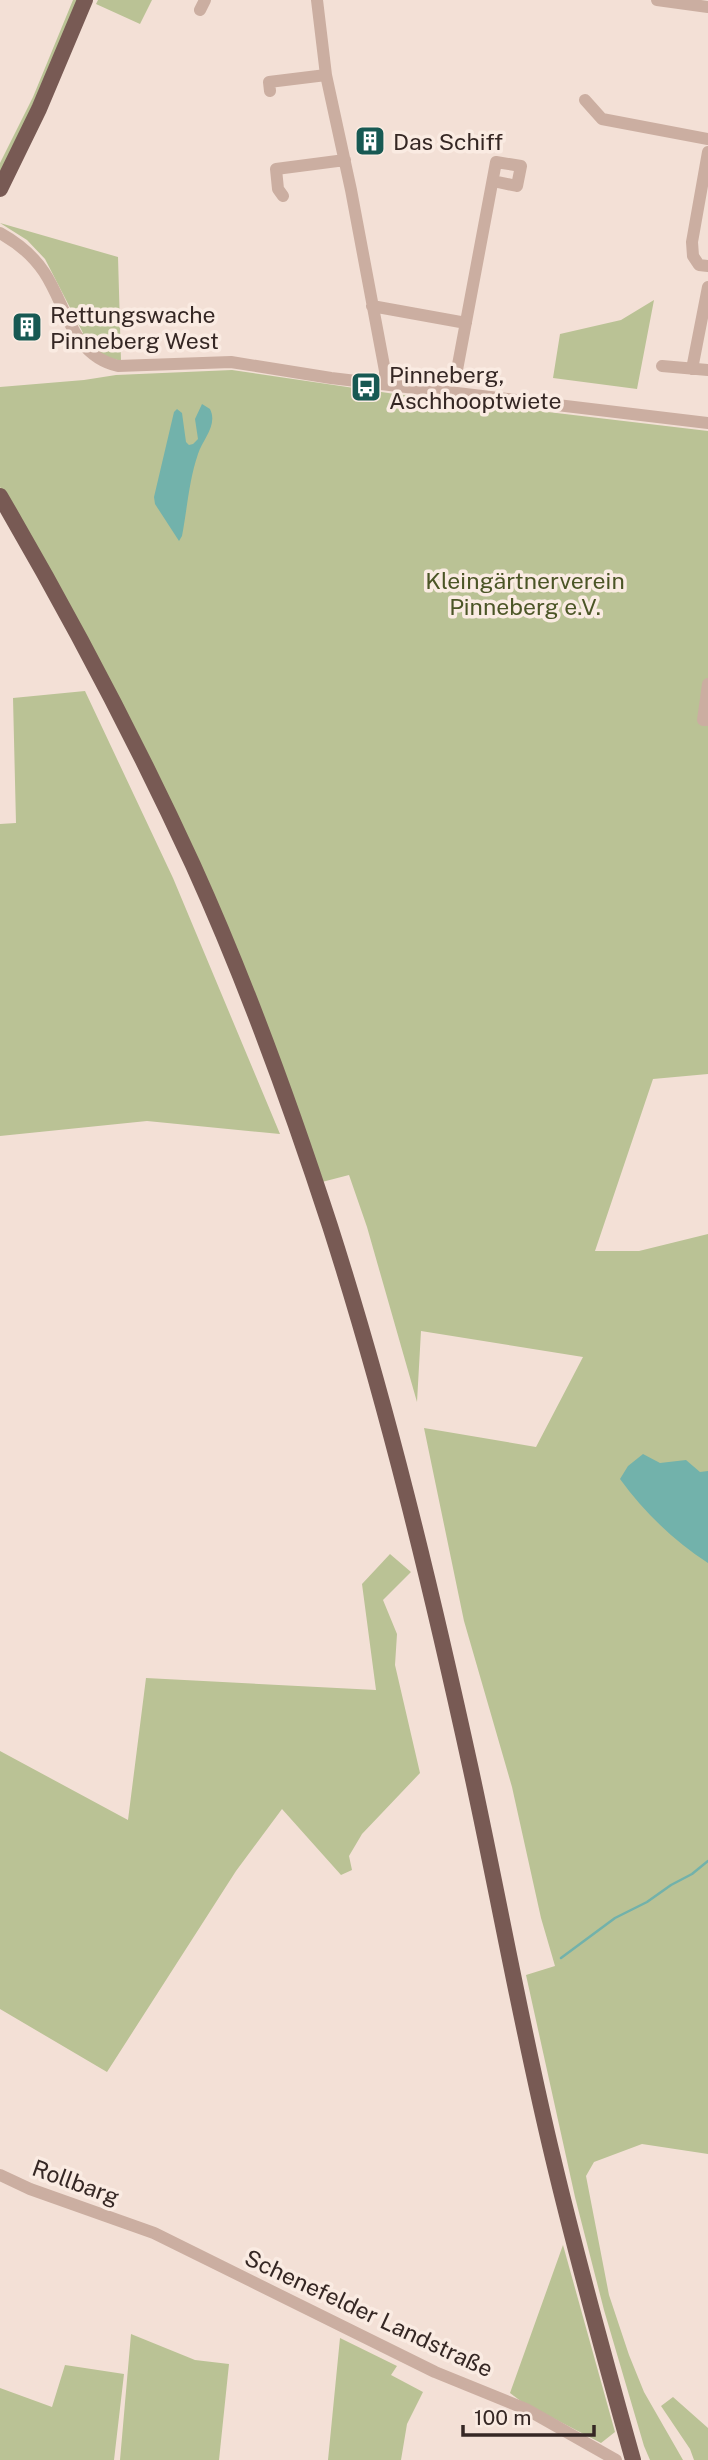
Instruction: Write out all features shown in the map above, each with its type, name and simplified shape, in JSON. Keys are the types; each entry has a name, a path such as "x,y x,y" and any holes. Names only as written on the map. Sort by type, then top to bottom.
{"main road":[{"path":"0,189 39,109 85,0"},
{"path":"0,496 45,574 123,722 192,863 252,1006 294,1119 331,1231 376,1384 426,1573 471,1770 552,2155 634,2460"}],"street":[{"path":"317,0 326,75 345,160 385,371 385,384"},
{"path":"657,0 708,7"},
{"path":"270,91 269,82 326,75"},
{"path":"585,100 602,119 708,138"},
{"path":"708,152 705,184 692,242 693,256 699,265 708,266"},
{"path":"283,196 278,189 276,169 345,160"},
{"path":"457,370 493,181"},
{"path":"0,233 19,244 46,274 75,334 96,357 118,366 231,362 385,384 708,423"},
{"path":"692,369 708,287"},
{"path":"372,306 466,323"},
{"path":"662,366 708,370"},
{"path":"708,684 703,720 708,720"},
{"name":"Rollbarg","path":"0,2175 30,2189 139,2227"},
{"name":"Schenefelder Landstraße","path":"139,2227 435,2372 535,2414 613,2458"}],"green space":[{"path":"73,0 80,0 0,177 0,163 33,97"},
{"path":"98,0 152,0 140,24 96,4"},
{"path":"0,223 118,257 121,361 103,356 81,334 83,333 45,259 27,240"},
{"path":"654,300 637,389 553,378 560,334 621,320"},
{"name":"Kleingärtnerverein Pinneberg e.V.","path":"232,370 395,394 708,431 708,1074 653,1079 595,1251 639,1251 708,1234 708,2154 642,2144 594,2162 586,2176 609,2295 629,2355 644,2392 683,2460 650,2460 644,2446 604,2310 575,2197 526,1975 555,1966 541,1918 512,1787 464,1621 424,1428 536,1447 583,1357 421,1331 417,1402 367,1227 349,1175 322,1182 259,1006 43,560 0,487 0,387 116,375"},
{"path":"85,691 173,878 280,1134 147,1121 0,1136 0,824 16,823 13,698"},
{"path":"390,1554 411,1572 383,1600 397,1634 395,1665 420,1773 362,1834 349,1856 352,1870 341,1875 282,1809 236,1871 107,2072 0,2009 0,1751 128,1820 146,1678 376,1690 362,1584"},
{"path":"563,2245 615,2432 601,2443 522,2402 510,2393"},
{"path":"131,2334 195,2360 229,2364 219,2460 120,2460"},
{"path":"340,2338 397,2366 391,2375 423,2392 407,2424 401,2460 328,2460"},
{"path":"65,2365 124,2374 114,2460 0,2460 0,2388 52,2407"},
{"path":"673,2397 708,2428 708,2460 694,2460 690,2449 661,2406"}],"water":[{"path":"202,404 210,409 212,421 195,464 179,541 155,504 154,497 174,412 177,409 182,413 186,442 193,444 198,439 195,419"},
{"path":"643,1454 660,1463 686,1460 700,1472 708,1471 708,1563 660,1525 620,1479 628,1466"}],"waterway":[{"path":"561,1958 615,1918 647,1902 708,1861"}],"place":[{"name":"Das Schiff","path":"370,141"},
{"name":"Rettungswache Pinneberg West","path":"27,327"},
{"name":"Pinneberg, Aschhooptwiete","path":"366,387"}]}
